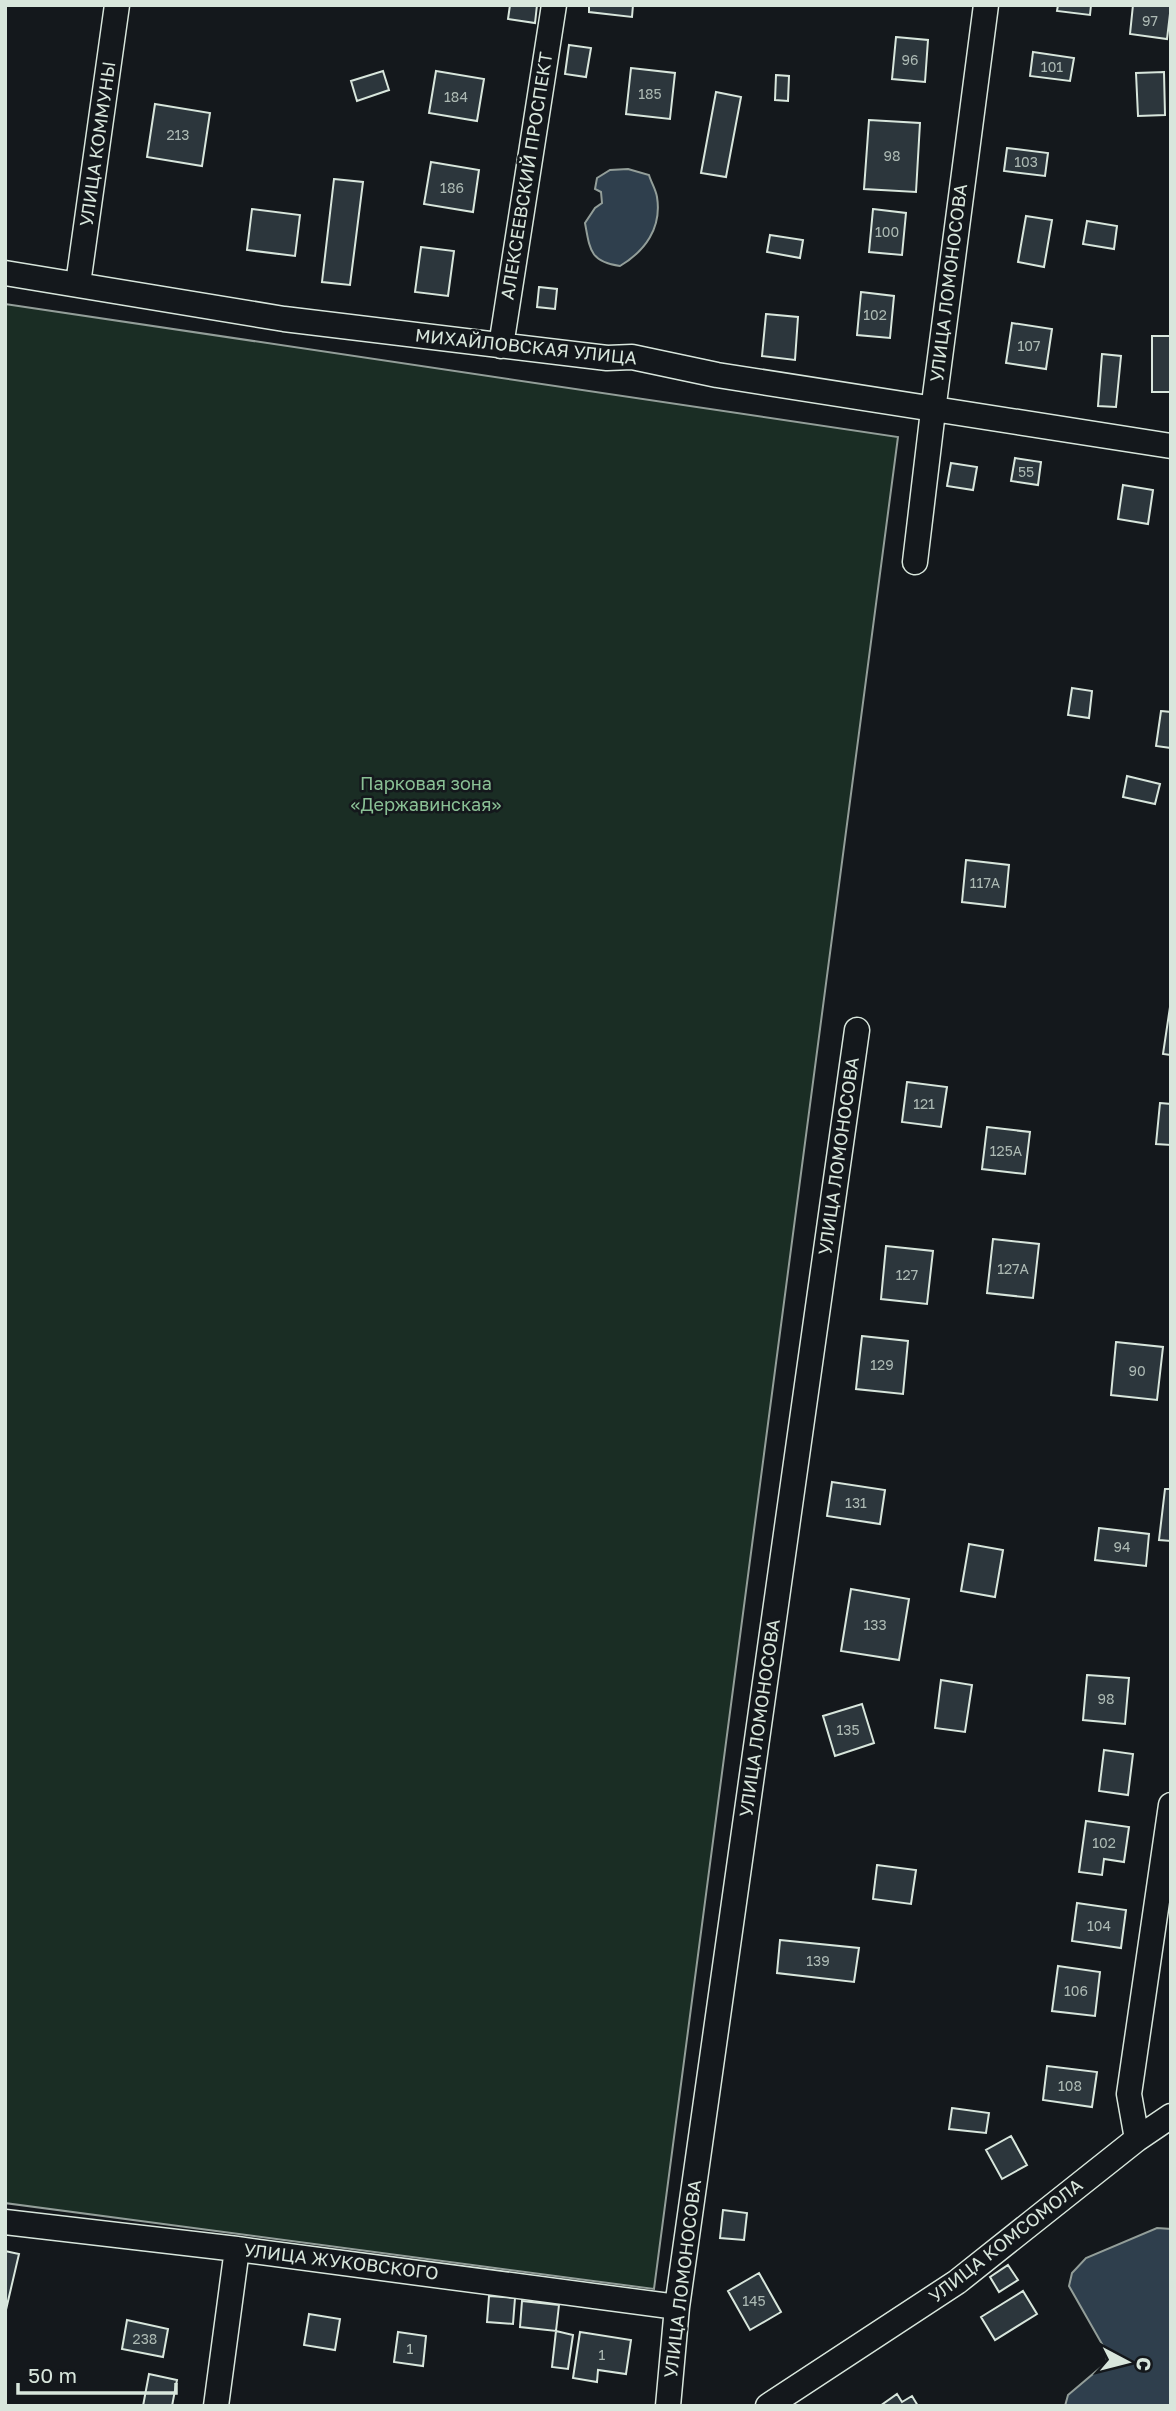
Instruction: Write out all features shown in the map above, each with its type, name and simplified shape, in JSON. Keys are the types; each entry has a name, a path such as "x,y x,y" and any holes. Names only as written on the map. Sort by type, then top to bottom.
{"street":[{"name":"УЛИЦА КОММУНЫ","path":"78,284 117,5"},
{"name":"АЛЕКСЕЕВСКИЙ ПРОСПЕКТ","path":"501,346 554,5"},
{"name":"УЛИЦА ЛОМОНОСОВА","path":"915,562 986,5"},
{"name":"МИХАЙЛОВСКАЯ УЛИЦА","path":"5,273 284,318 607,358 632,356 717,375 933,411 1171,446"},
{"name":"УЛИЦА ЛОМОНОСОВА","path":"668,2406 677,2306 857,1030"},
{"path":"1137,2139 1129,2094 1171,1805"},
{"name":"УЛИЦА КОМСОМОЛА","path":"768,2406 957,2283 1137,2139 1171,2116"},
{"name":"УЛИЦА ЖУКОВСКОГО","path":"5,2222 677,2306"},
{"path":"216,2406 237,2249"}],"green space":[{"name":"Парковая зона «Державинская»","path":"5,304 898,437 654,2289 5,2203"}],"water":[{"path":"628,169 649,175 658,208 650,237 637,253 620,266 597,258 590,247 585,223 602,203 601,192 595,189 597,178 610,170"},
{"path":"1157,2228 1171,2229 1171,2406 1065,2406 1068,2395 1107,2362 1106,2351 1069,2286 1072,2273 1086,2258"}],"building":[{"path":"510,5 537,5 535,23 508,19"},
{"path":"589,5 633,5 632,17 589,12"},
{"path":"1058,5 1091,5 1090,15 1057,11"},
{"path":"1133,5 1171,5 1167,39 1130,34"},
{"path":"896,37 928,40 925,82 892,79"},
{"path":"569,45 591,48 586,77 565,74"},
{"path":"1033,52 1074,58 1070,81 1030,76"},
{"path":"631,68 675,73 670,119 626,114"},
{"path":"383,71 389,90 357,101 351,81"},
{"path":"436,71 484,79 477,121 429,113"},
{"path":"1164,72 1165,115 1138,116 1136,73"},
{"path":"776,75 789,76 788,101 775,100"},
{"path":"716,92 741,97 726,177 701,173"},
{"path":"155,104 210,113 202,166 147,157"},
{"path":"869,120 920,123 916,192 864,189"},
{"path":"1007,148 1048,153 1045,176 1004,171"},
{"path":"431,162 479,170 473,212 424,204"},
{"path":"334,179 363,182 350,285 322,282"},
{"path":"252,209 300,215 295,256 247,250"},
{"path":"873,209 906,213 902,255 869,252"},
{"path":"1026,216 1052,220 1044,267 1018,262"},
{"path":"1087,221 1117,226 1114,249 1083,244"},
{"path":"770,235 803,240 800,258 767,252"},
{"path":"421,247 454,251 448,296 415,292"},
{"path":"539,287 557,289 555,309 537,307"},
{"path":"861,292 894,296 890,338 857,335"},
{"path":"766,314 798,317 795,360 762,356"},
{"path":"1012,323 1052,329 1046,369 1006,363"},
{"path":"1152,336 1171,336 1171,392 1152,392"},
{"path":"1102,354 1121,356 1116,407 1098,406"},
{"path":"1015,458 1041,462 1038,485 1011,481"},
{"path":"951,463 977,467 973,490 947,486"},
{"path":"1123,485 1153,490 1148,524 1118,519"},
{"path":"1072,688 1092,691 1089,718 1068,715"},
{"path":"1161,711 1171,712 1171,748 1156,746"},
{"path":"1127,776 1160,784 1155,804 1123,797"},
{"path":"966,860 1009,865 1005,907 962,902"},
{"path":"1171,1007 1171,1055 1163,1054"},
{"path":"907,1082 947,1087 941,1127 902,1122"},
{"path":"1160,1103 1171,1104 1171,1145 1156,1144"},
{"path":"987,1127 1030,1132 1025,1174 982,1169"},
{"path":"993,1239 1039,1244 1033,1298 987,1293"},
{"path":"886,1246 933,1251 927,1304 881,1299"},
{"path":"862,1336 908,1341 903,1394 856,1389"},
{"path":"1116,1342 1163,1347 1157,1400 1111,1395"},
{"path":"832,1482 885,1490 880,1524 827,1516"},
{"path":"1165,1489 1171,1489 1171,1541 1159,1540"},
{"path":"1099,1528 1149,1534 1146,1566 1095,1560"},
{"path":"969,1544 1003,1550 995,1597 961,1591"},
{"path":"851,1589 909,1599 899,1660 841,1651"},
{"path":"1087,1675 1129,1678 1125,1724 1083,1720"},
{"path":"941,1680 972,1685 965,1732 935,1728"},
{"path":"862,1704 874,1743 835,1756 823,1716"},
{"path":"1104,1750 1133,1754 1128,1795 1099,1791"},
{"path":"1086,1821 1129,1827 1124,1862 1104,1859 1102,1875 1079,1872"},
{"path":"877,1865 916,1870 911,1904 873,1899"},
{"path":"1077,1903 1126,1910 1121,1948 1072,1941"},
{"path":"780,1940 859,1948 854,1982 777,1973"},
{"path":"1058,1966 1100,1972 1095,2016 1052,2011"},
{"path":"1047,2066 1097,2072 1092,2107 1043,2100"},
{"path":"952,2108 989,2113 986,2133 949,2129"},
{"path":"1011,2136 1027,2165 1002,2179 986,2150"},
{"path":"723,2210 747,2213 744,2240 720,2238"},
{"path":"5,2251 19,2254 5,2314"},
{"path":"1008,2265 1018,2280 999,2292 990,2277"},
{"path":"759,2273 781,2312 750,2330 728,2291"},
{"path":"1023,2291 1037,2314 995,2340 981,2317"},
{"path":"489,2296 515,2298 513,2324 487,2322"},
{"path":"522,2301 559,2305 556,2331 520,2327"},
{"path":"309,2314 340,2319 335,2350 304,2345"},
{"path":"127,2320 168,2329 163,2357 122,2349"},
{"path":"556,2331 573,2335 568,2369 552,2367"},
{"path":"398,2332 426,2336 423,2366 394,2362"},
{"path":"580,2332 631,2340 626,2374 598,2370 597,2382 573,2378"},
{"path":"149,2374 177,2380 172,2406 143,2406"},
{"path":"897,2394 902,2402 912,2396 918,2406 880,2406"}]}
